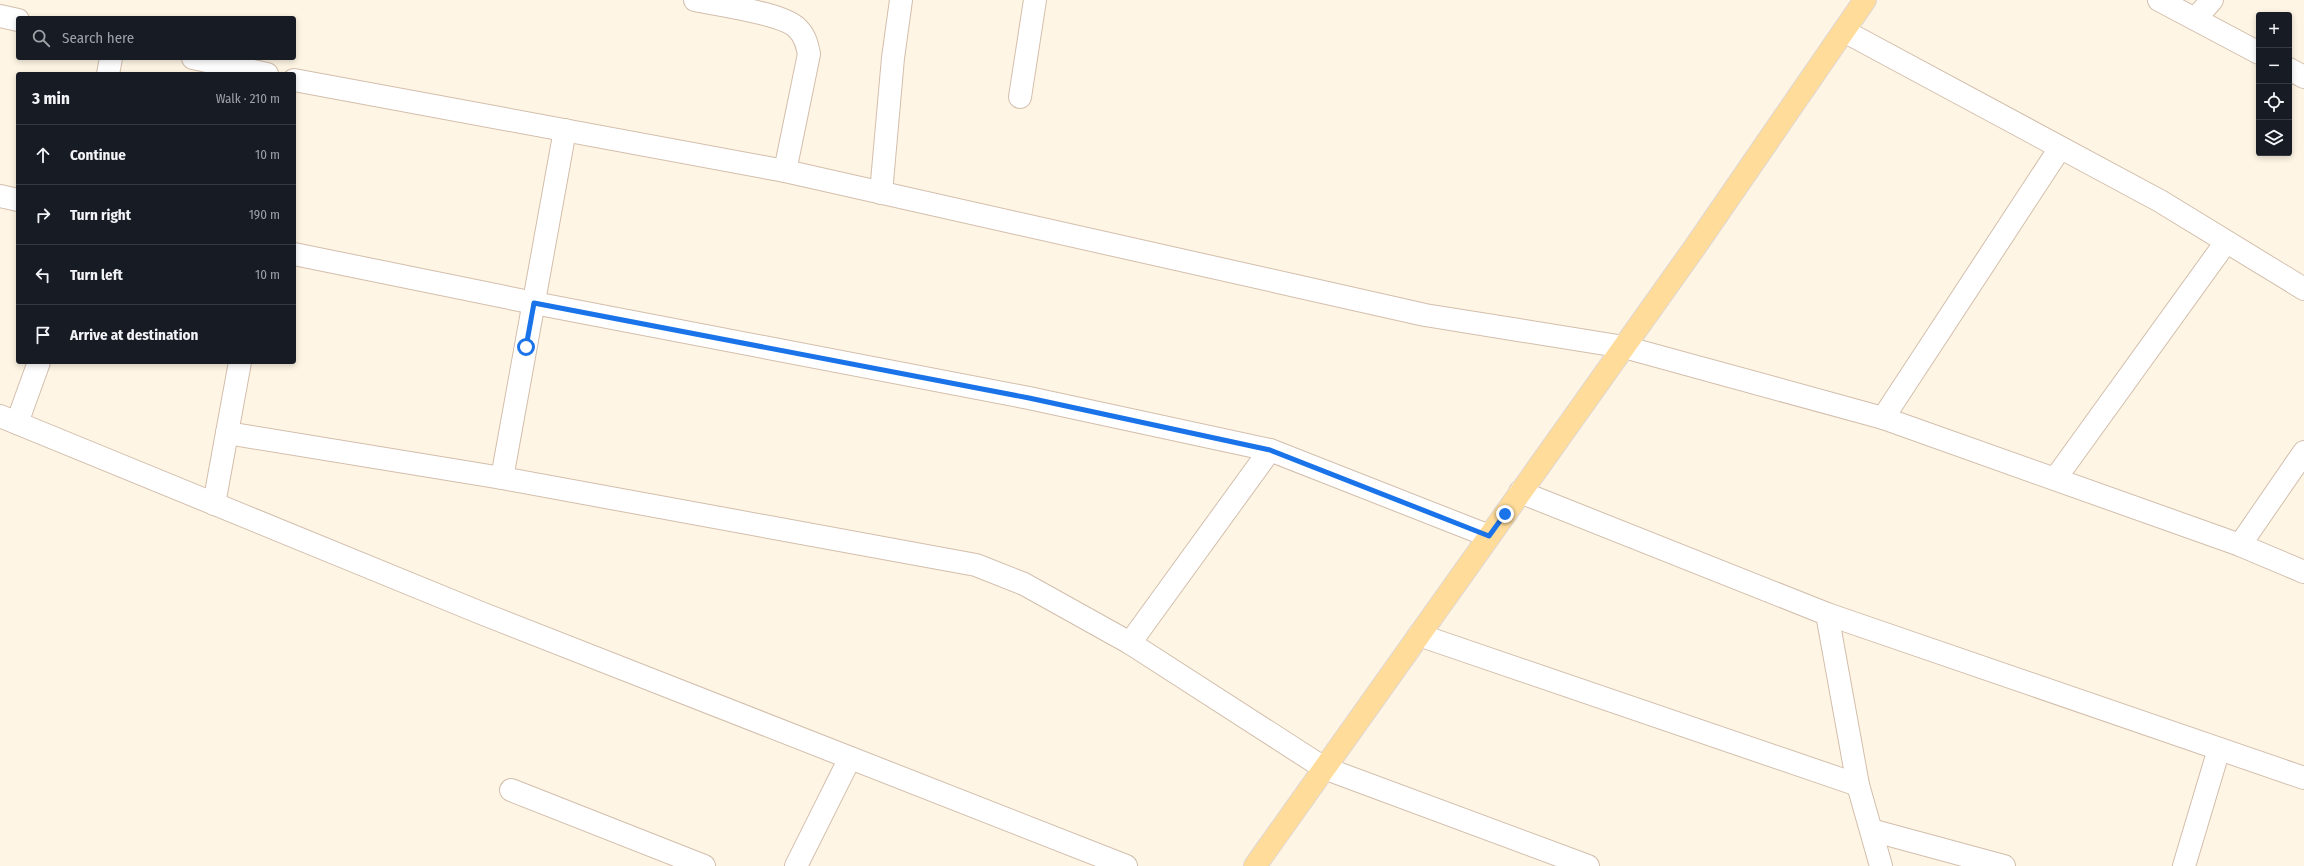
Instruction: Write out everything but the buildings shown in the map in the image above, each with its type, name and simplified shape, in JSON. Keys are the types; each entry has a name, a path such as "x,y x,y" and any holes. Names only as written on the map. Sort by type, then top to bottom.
{"main road":[{"path":"1255,866 1624,347 1865,0"}],"street":[{"path":"695,0 759,6 778,18 797,27 806,38 809,54 785,171"},
{"path":"881,193 893,58 901,0"},
{"path":"1020,97 1036,0"},
{"path":"2159,0 2256,51"},
{"path":"2195,19 2212,0"},
{"path":"0,16 16,20"},
{"path":"1844,31 2160,201 2304,289"},
{"path":"108,72 111,60"},
{"path":"202,60 258,72"},
{"path":"2292,71 2304,77"},
{"path":"296,80 785,171 1425,315 1624,347 1883,418 2240,545 2304,572"},
{"path":"502,478 565,130"},
{"path":"1883,418 2060,148"},
{"path":"0,196 16,200"},
{"path":"2055,479 2226,242"},
{"path":"296,254 534,303 1029,398 1270,450 1489,536"},
{"path":"38,364 9,419 481,613 1126,866"},
{"path":"214,504 240,364"},
{"path":"227,433 502,478 976,565 1024,584 1130,643 1324,768 1588,866"},
{"path":"1130,643 1270,450"},
{"path":"2240,545 2304,452"},
{"path":"1520,492 1827,614 2304,778"},
{"path":"1827,614 1858,785 1881,866"},
{"path":"1419,635 1858,785"},
{"path":"2184,866 2219,749"},
{"path":"796,866 850,758"},
{"path":"511,790 704,866"},
{"path":"1871,830 2004,866"}],"route":[{"path":"526,347 534,303 1029,398 1270,450 1489,536 1505,514"}]}
